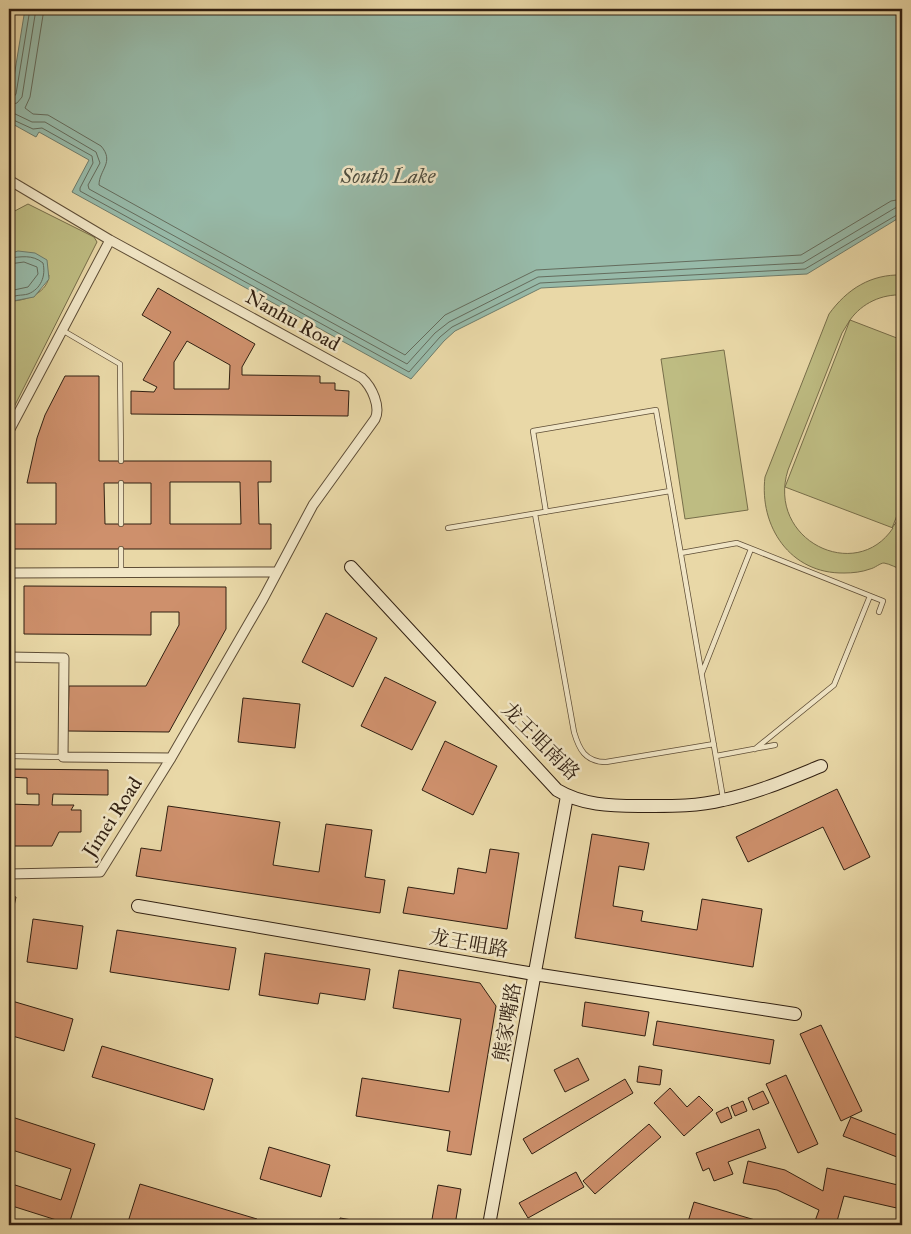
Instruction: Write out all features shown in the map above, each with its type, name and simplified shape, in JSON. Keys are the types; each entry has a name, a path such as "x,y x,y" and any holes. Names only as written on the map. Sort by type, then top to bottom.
{"street":[{"name":"Nanhu Road","path":"9,180 110,240 362,378 369,386 378,408 377,416 313,505 277,572"},
{"path":"9,431 110,240"},
{"name":"龙王咀南路","path":"351,567 550,783 567,796 612,806 676,806 724,800 776,784 821,766"},
{"path":"9,573 277,572 264,599 171,758 62,757 64,658 9,657"},
{"name":"Jimei Road","path":"9,874 100,872 171,758"},
{"name":"熊家嘴路","path":"489,1225 567,796"},
{"name":"龙王咀路","path":"138,906 534,974 795,1014"}],"lane":[{"path":"62,330 120,364 121,461"},
{"path":"546,512 533,431 656,410 724,800"},
{"path":"121,482 121,524"},
{"path":"448,528 670,491"},
{"path":"534,514 574,732 583,754 594,760 606,762 714,744"},
{"path":"681,553 737,543 883,601 879,612"},
{"path":"121,549 121,572"},
{"path":"702,674 750,549"},
{"path":"755,748 832,688 870,596"},
{"path":"716,756 775,745"},
{"path":"9,756 62,757"}],"shaded area":[{"path":"28,204 94,237 97,242 9,417 9,316 13,301 25,299 36,294 45,286 49,275 9,254 9,214"},
{"path":"891,275 902,275 902,295 887,296 866,304 850,320 842,333 788,470 785,495 790,516 802,534 818,546 838,553 858,552 877,544 893,528 902,514 902,570 884,563 857,572 825,571 808,565 794,556 782,544 773,529 767,513 764,495 765,477 829,314 852,290 870,280"},
{"path":"850,320 902,340 902,503 892,528 786,487"},
{"path":"724,350 748,510 685,519 661,359"}],"water":[{"name":"South Lake","path":"25,9 902,9 902,216 807,274 541,288 455,331 411,379 72,192 89,160 39,132 36,137 9,122 9,108"},
{"path":"18,251 35,253 47,260 49,279 34,297 13,301 9,316 9,254"}],"building":[{"path":"158,288 255,344 242,367 242,375 320,376 320,383 335,383 335,390 349,391 348,416 131,414 131,391 154,392 157,387 143,380 171,332 142,315","holes":["187,341 230,365 229,389 174,389 174,362"]},
{"path":"65,376 99,376 99,461 271,461 271,482 258,482 259,524 271,524 271,549 11,549 11,524 56,524 56,483 27,483 37,438 45,415","holes":["170,482 240,482 241,524 170,524","104,483 151,483 151,524 105,524"]},
{"path":"24,586 226,587 226,629 169,732 68,731 69,686 146,686 179,625 179,612 151,612 151,635 24,634"},
{"path":"326,613 377,638 353,687 302,662"},
{"path":"385,677 436,702 412,750 361,726"},
{"path":"243,698 300,704 295,748 238,742"},
{"path":"445,741 497,766 473,815 422,790"},
{"path":"9,769 108,770 108,795 53,794 52,805 74,805 71,810 81,810 81,832 59,832 52,846 9,846 9,804 39,805 39,794 27,794 27,778 9,777"},
{"path":"837,789 870,857 844,870 823,827 748,862 736,837"},
{"path":"168,806 280,822 273,865 319,872 326,824 372,830 365,877 385,880 380,913 136,876 141,848 161,851"},
{"path":"592,834 649,843 644,870 619,866 613,906 643,911 641,921 697,930 702,899 762,909 753,967 575,938"},
{"path":"490,849 519,853 507,929 403,913 408,887 454,894 458,868 486,873"},
{"path":"9,895 16,897 11,920 9,920"},
{"path":"33,919 83,926 77,969 27,962"},
{"path":"117,930 236,948 229,990 110,972"},
{"path":"265,953 370,969 365,1000 320,993 318,1004 259,995"},
{"path":"399,970 480,983 496,1006 471,1155 447,1151 450,1131 356,1116 362,1078 449,1092 461,1019 393,1008"},
{"path":"12,1001 73,1019 64,1051 9,1035 9,1011"},
{"path":"585,1002 649,1012 645,1036 582,1026"},
{"path":"657,1021 774,1040 770,1064 653,1045"},
{"path":"821,1025 862,1111 841,1121 800,1034"},
{"path":"102,1046 213,1079 204,1110 92,1077"},
{"path":"578,1058 589,1080 565,1092 554,1070"},
{"path":"639,1066 662,1070 660,1085 637,1082"},
{"path":"786,1075 818,1144 798,1153 766,1084"},
{"path":"625,1079 633,1093 532,1154 523,1139"},
{"path":"670,1088 687,1107 699,1096 713,1110 684,1136 654,1103"},
{"path":"763,1091 769,1103 753,1110 748,1098"},
{"path":"743,1101 747,1111 735,1116 731,1106"},
{"path":"728,1107 732,1118 721,1123 716,1113"},
{"path":"9,1116 95,1144 69,1224 9,1205 9,1183 61,1200 71,1169 9,1149"},
{"path":"851,1117 902,1137 902,1159 843,1136"},
{"path":"649,1124 661,1137 595,1194 583,1181"},
{"path":"759,1129 766,1148 728,1162 733,1174 714,1181 709,1168 703,1171 696,1153"},
{"path":"269,1147 330,1165 321,1197 260,1179"},
{"path":"748,1161 785,1170 823,1191 827,1168 902,1186 901,1209 844,1196 836,1225 815,1221 819,1210 777,1190 743,1183"},
{"path":"576,1172 584,1187 528,1218 519,1203"},
{"path":"140,1184 257,1219 255,1225 127,1225"},
{"path":"438,1185 461,1189 455,1225 431,1225"},
{"path":"694,1202 772,1225 687,1225"},
{"path":"340,1218 382,1225 339,1225"}]}
